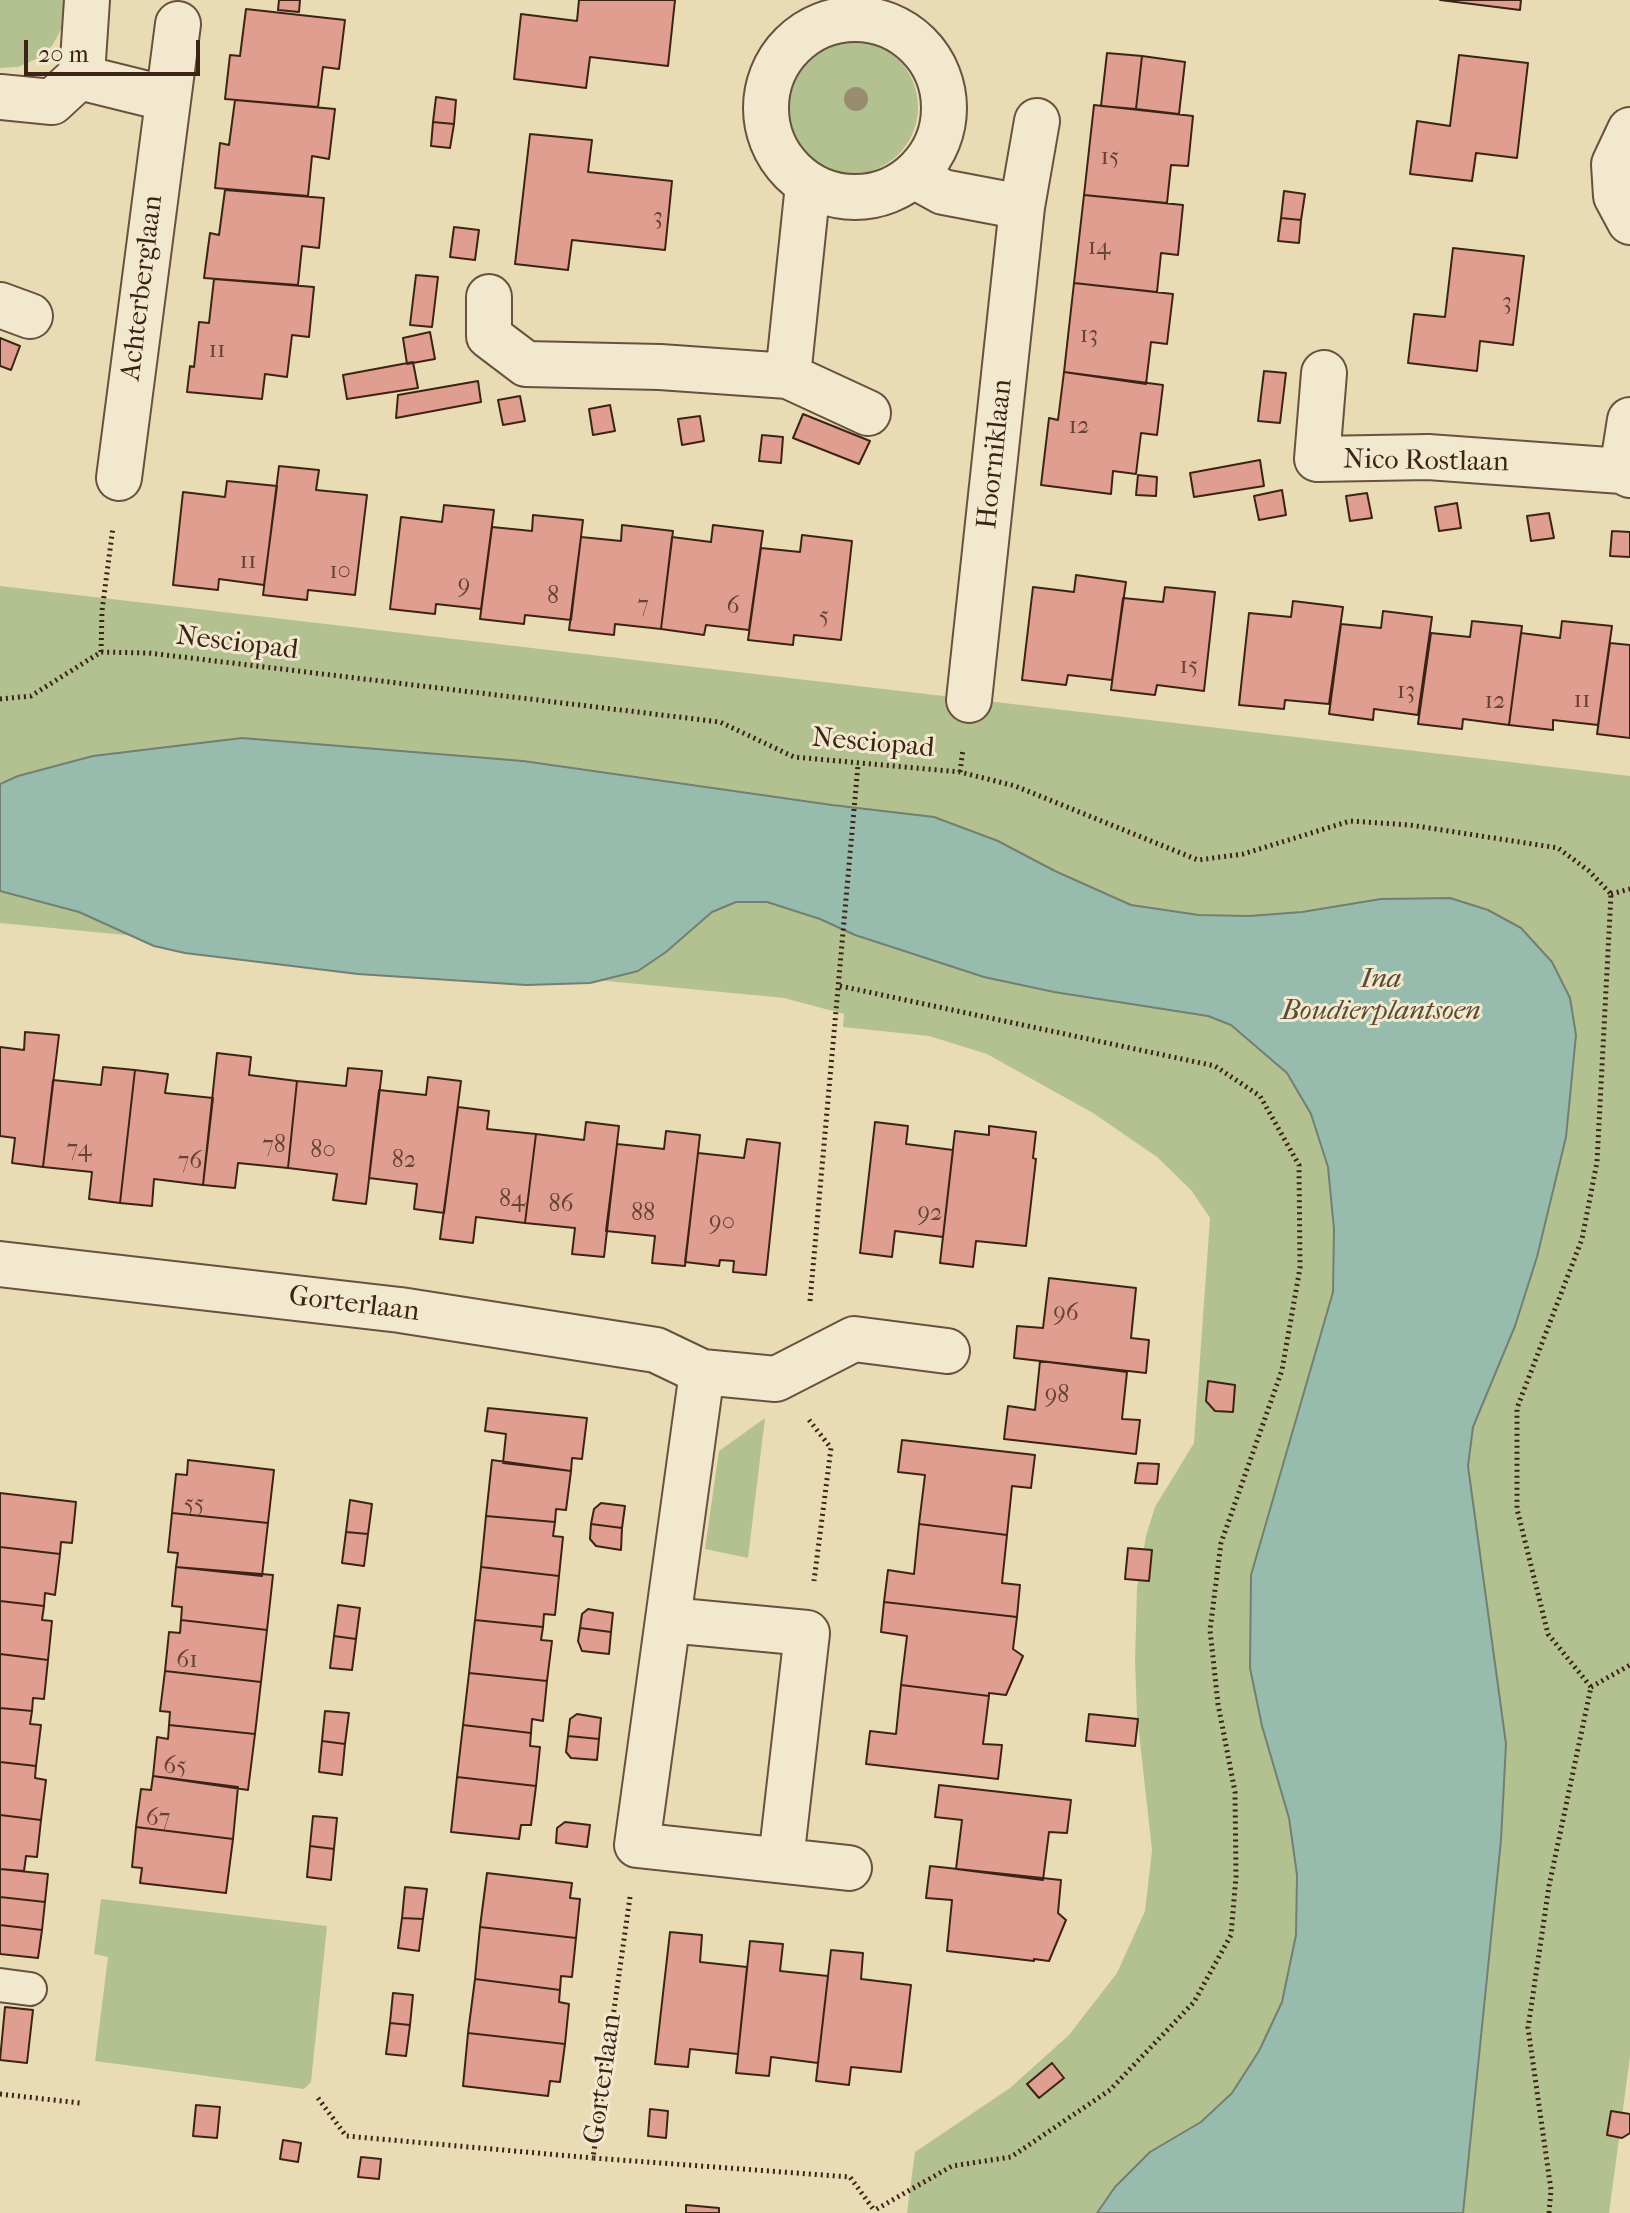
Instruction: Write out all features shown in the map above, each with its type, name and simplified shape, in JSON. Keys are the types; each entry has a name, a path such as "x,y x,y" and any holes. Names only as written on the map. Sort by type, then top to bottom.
{"street":[{"path":"0,97 52,102 79,77 87,0"},
{"path":"832,10 898,29 925,50 941,81 945,115 936,148 914,176 891,190 863,198 835,195 808,185 782,162 768,130 765,95 777,62 799,37 832,10"},
{"name":"Achterberglaan","path":"119,478 178,24"},
{"path":"79,77 168,99"},
{"name":"Hoorniklaan","path":"969,700 1022,207 1037,121"},
{"path":"1630,130 1614,164 1616,196 1630,222"},
{"path":"914,176 943,192 1022,207"},
{"path":"788,376 808,185"},
{"path":"489,297 489,336 526,364 660,367 788,376 868,413"},
{"name":"Nico Rostlaan","path":"1324,373 1317,459 1428,457 1626,473 1630,420"},
{"name":"Gorterlaan","path":"0,1264 385,1308 656,1350 702,1372 776,1379"},
{"path":"776,1379 854,1339 947,1351"},
{"path":"702,1372 637,1845 849,1868"},
{"path":"669,1620 807,1633 781,1860"}],"path":[{"path":"0,699 31,696 101,652 102,611 119,478"},
{"name":"Nesciopad","path":"101,652 149,653 720,722 794,757 960,772 1015,786 1198,860 1243,854 1350,821 1410,825 1489,836 1558,848 1589,871 1611,894"},
{"path":"810,1301 858,765"},
{"path":"1591,1687 1548,1634 1517,1509 1517,1408 1582,1239 1597,1162 1611,894 1630,889"},
{"path":"840,986 1215,1066 1260,1096 1299,1165 1300,1268 1282,1370 1221,1543 1210,1630 1218,1704 1235,1792 1236,1876 1231,1935 1194,2002 1110,2090 1011,2157 952,2166 874,2212"},
{"path":"776,1379 831,1448 807,1633"},
{"path":"1549,2213 1551,2190 1528,2028 1549,1886 1591,1687 1630,1665"},
{"name":"Gorterlaan","path":"637,1845 593,2158 850,2177 874,2212"},
{"path":"0,2094 80,2103"},
{"path":"318,2098 346,2136 593,2158"}],"green space":[{"path":"0,0 64,0 62,28 52,46 36,59 18,67 0,68"},
{"path":"851,40 876,45 898,60 913,82 918,107 913,132 898,154 876,169 851,174 826,169 804,154 789,132 784,107 789,82 804,60 826,45"},
{"name":"Ina Boudierplantsoen","path":"0,586 1630,776 1630,2057 1609,2213 907,2213 915,2152 1010,2088 1069,2035 1117,1973 1145,1911 1152,1850 1137,1715 1137,1588 1146,1536 1155,1507 1194,1443 1210,1218 1191,1190 1157,1157 1093,1113 987,1054 929,1036 843,1027 844,1014 784,998 0,923"},
{"path":"765,1418 748,1558 705,1549 719,1451"},
{"path":"101,1899 327,1926 311,2082 304,2089 95,2061 108,1957 94,1954"}],"shaded area":[{"path":"242,738 523,761 934,817 998,841 1131,905 1199,915 1249,916 1302,912 1381,899 1450,898 1488,910 1521,928 1552,962 1570,998 1576,1035 1566,1137 1537,1257 1515,1326 1473,1427 1468,1466 1506,1744 1501,1840 1463,2213 1097,2213 1115,2187 1150,2152 1201,2122 1232,2093 1259,2051 1282,2002 1296,1935 1297,1875 1289,1818 1262,1726 1250,1668 1251,1575 1333,1292 1334,1229 1328,1167 1311,1114 1287,1073 1231,1025 1208,1016 1054,992 984,977 855,935 820,919 767,902 736,902 712,912 666,952 638,971 590,983 526,985 358,974 185,953 154,946 79,912 0,891 0,784 18,776 93,756"}],"building":[{"path":"279,0 300,0 299,12 278,10"},
{"path":"579,0 675,0 668,66 590,57 586,88 514,79 521,14 577,21"},
{"path":"1440,0 1521,0 1520,10"},
{"path":"246,9 345,20 339,69 323,67 318,107 225,99 230,55 240,56"},
{"path":"1107,53 1142,56 1136,109 1101,106"},
{"path":"1459,55 1528,63 1517,158 1476,153 1472,181 1410,174 1417,121 1450,126"},
{"path":"1142,56 1185,62 1179,114 1136,109"},
{"path":"436,97 456,100 454,124 433,122"},
{"path":"235,100 335,109 329,159 312,156 308,196 215,188 220,143 229,145"},
{"path":"1094,105 1193,116 1188,166 1171,165 1167,203 1084,195"},
{"path":"433,122 454,124 450,148 431,146"},
{"path":"530,134 592,140 588,172 672,181 665,250 572,240 568,270 515,264"},
{"path":"225,190 324,198 319,248 302,246 298,285 204,278 210,233 219,235"},
{"path":"1284,191 1305,194 1301,220 1281,218"},
{"path":"1084,195 1183,205 1178,255 1161,253 1157,292 1074,283"},
{"path":"1281,218 1301,220 1299,243 1278,241"},
{"path":"454,227 479,230 475,260 450,257"},
{"path":"1453,248 1524,256 1513,345 1480,341 1477,371 1408,363 1414,314 1445,317"},
{"path":"416,275 438,277 432,327 410,325"},
{"path":"214,279 314,287 309,337 292,335 287,377 265,374 262,399 187,392 190,366 194,367 199,322 209,323"},
{"path":"1074,283 1173,294 1167,344 1151,342 1146,384 1064,372"},
{"path":"430,332 435,359 407,364 403,338"},
{"path":"0,338 20,346 11,370 0,366"},
{"path":"413,362 418,388 347,399 343,375"},
{"path":"1264,371 1286,373 1280,423 1258,421"},
{"path":"1064,372 1163,385 1157,435 1141,433 1136,474 1113,471 1111,494 1041,485 1049,418 1058,420"},
{"path":"478,381 481,402 396,418 398,395"},
{"path":"520,396 525,421 503,425 498,400"},
{"path":"610,405 615,431 593,435 589,409"},
{"path":"803,414 870,441 859,464 793,438"},
{"path":"700,416 704,441 682,445 678,419"},
{"path":"762,435 783,437 781,463 759,461"},
{"path":"1260,460 1264,486 1194,497 1190,473"},
{"path":"279,466 319,470 316,490 367,495 355,595 308,590 307,600 263,595"},
{"path":"1138,475 1157,477 1156,496 1136,495"},
{"path":"227,481 277,486 264,585 219,579 218,590 173,585 183,492 225,497"},
{"path":"1282,490 1286,515 1259,520 1254,496"},
{"path":"1367,493 1372,518 1350,521 1346,496"},
{"path":"1457,503 1461,528 1439,531 1435,507"},
{"path":"444,505 494,510 481,609 436,604 435,614 390,609 401,517 442,522"},
{"path":"1549,513 1554,538 1531,541 1527,516"},
{"path":"533,515 583,520 571,620 525,615 524,624 480,619 492,527 532,531"},
{"path":"622,525 673,531 661,629 615,624 614,635 569,630 581,537 621,541"},
{"path":"713,525 763,531 749,630 706,625 704,635 661,629 672,537 711,542"},
{"path":"1612,531 1630,532 1630,557 1610,556"},
{"path":"802,535 852,541 841,640 794,635 793,645 748,640 761,548 800,552"},
{"path":"1076,575 1126,582 1112,680 1068,675 1066,685 1022,680 1033,587 1074,592"},
{"path":"1165,587 1215,592 1204,691 1157,685 1155,695 1111,690 1123,598 1163,602"},
{"path":"1293,601 1343,607 1329,704 1285,700 1284,709 1239,705 1249,613 1291,617"},
{"path":"1383,611 1432,617 1418,715 1374,709 1373,720 1329,714 1341,624 1381,628"},
{"path":"1472,621 1522,626 1509,725 1463,719 1462,729 1418,724 1431,633 1470,637"},
{"path":"1562,621 1612,626 1598,725 1553,720 1553,730 1509,725 1521,633 1560,638"},
{"path":"1610,643 1630,645 1630,738 1597,734"},
{"path":"25,1032 59,1035 43,1167 12,1163 15,1138 0,1136 0,1047 24,1050"},
{"path":"217,1053 251,1057 249,1075 297,1081 288,1168 238,1163 235,1188 203,1185"},
{"path":"103,1067 135,1070 120,1203 89,1199 92,1172 43,1167 53,1080 101,1085"},
{"path":"348,1068 382,1071 366,1204 333,1200 337,1174 288,1168 297,1081 346,1086"},
{"path":"135,1070 168,1074 165,1093 213,1098 203,1185 154,1179 152,1206 120,1203"},
{"path":"428,1077 461,1081 444,1213 414,1209 417,1184 369,1178 379,1090 426,1095"},
{"path":"458,1107 489,1111 487,1129 536,1134 525,1223 476,1217 473,1243 440,1239"},
{"path":"586,1122 619,1126 604,1257 572,1254 575,1228 525,1223 536,1134 584,1140"},
{"path":"875,1122 908,1126 906,1144 953,1150 943,1237 895,1231 892,1257 860,1253"},
{"path":"989,1126 1036,1132 1026,1246 976,1241 973,1267 940,1263 955,1131 989,1135"},
{"path":"666,1131 700,1135 685,1266 652,1263 655,1236 606,1231 617,1144 664,1149"},
{"path":"747,1139 780,1143 766,1275 733,1272 734,1261 720,1260 719,1266 685,1262 698,1153 744,1158"},
{"path":"1049,1278 1136,1288 1131,1338 1149,1340 1146,1373 1014,1358 1017,1326 1043,1328"},
{"path":"1040,1361 1127,1372 1122,1419 1140,1420 1136,1454 1004,1439 1008,1406 1035,1410"},
{"path":"1208,1381 1235,1385 1233,1412 1215,1411 1206,1401"},
{"path":"488,1408 587,1418 582,1459 572,1458 571,1471 503,1463 506,1434 485,1431"},
{"path":"902,1440 1035,1455 1031,1488 1012,1486 1007,1535 919,1524 925,1475 898,1472"},
{"path":"188,1460 274,1470 268,1523 172,1513 176,1474 187,1475"},
{"path":"492,1460 571,1471 566,1510 556,1509 555,1522 486,1516"},
{"path":"1138,1463 1159,1464 1157,1484 1135,1483"},
{"path":"0,1493 76,1502 72,1543 61,1542 60,1554 0,1547"},
{"path":"350,1500 372,1504 368,1534 346,1532"},
{"path":"601,1503 625,1506 622,1528 591,1524 594,1509"},
{"path":"172,1513 268,1523 262,1576 176,1567 178,1553 168,1552"},
{"path":"486,1516 555,1522 553,1536 563,1537 559,1576 481,1567"},
{"path":"591,1524 622,1528 621,1550 596,1546 590,1539"},
{"path":"919,1524 1007,1535 1002,1583 1020,1585 1017,1617 884,1602 888,1570 914,1574"},
{"path":"346,1532 368,1534 364,1566 342,1563"},
{"path":"0,1547 60,1554 55,1595 45,1593 44,1606 0,1601"},
{"path":"1128,1548 1152,1550 1149,1581 1125,1579"},
{"path":"176,1567 273,1575 267,1630 181,1620 182,1607 172,1606"},
{"path":"481,1567 559,1576 555,1615 544,1614 543,1627 475,1620"},
{"path":"0,1601 44,1606 42,1620 52,1621 48,1660 0,1654"},
{"path":"884,1602 1017,1617 1013,1649 1023,1656 1006,1695 989,1693 989,1696 901,1685 907,1636 881,1632"},
{"path":"338,1605 360,1608 356,1639 334,1636"},
{"path":"588,1609 613,1613 611,1632 580,1628 582,1614"},
{"path":"181,1620 267,1630 261,1682 165,1671 169,1632 180,1633"},
{"path":"475,1620 543,1627 541,1640 552,1641 547,1681 469,1673"},
{"path":"580,1628 611,1632 609,1654 582,1651 578,1641"},
{"path":"334,1636 356,1639 352,1670 330,1668"},
{"path":"0,1654 48,1660 44,1699 33,1698 32,1711 0,1708"},
{"path":"165,1671 261,1682 255,1734 169,1725 170,1712 160,1711"},
{"path":"469,1673 547,1681 543,1721 532,1719 531,1733 463,1725"},
{"path":"901,1685 989,1696 983,1744 1002,1745 998,1779 866,1764 870,1731 896,1734"},
{"path":"0,1708 32,1711 30,1724 41,1725 36,1766 0,1762"},
{"path":"325,1711 349,1713 345,1744 322,1741"},
{"path":"577,1714 601,1718 599,1739 568,1736 570,1719"},
{"path":"1089,1714 1138,1719 1135,1746 1086,1741"},
{"path":"169,1725 255,1734 248,1790 153,1776 157,1737 168,1739"},
{"path":"463,1725 531,1733 530,1746 540,1747 536,1786 457,1777"},
{"path":"568,1736 599,1739 597,1760 571,1758 566,1752"},
{"path":"322,1741 345,1744 342,1775 319,1772"},
{"path":"0,1762 36,1766 35,1778 46,1780 41,1820 0,1815"},
{"path":"153,1776 238,1787 233,1839 136,1827 141,1789 151,1790"},
{"path":"457,1777 536,1786 531,1825 521,1825 519,1839 451,1832"},
{"path":"939,1785 1071,1800 1067,1833 1049,1832 1043,1880 956,1869 962,1820 935,1817"},
{"path":"0,1815 41,1820 37,1857 26,1856 24,1871 0,1869"},
{"path":"313,1816 337,1818 334,1849 310,1846"},
{"path":"565,1822 590,1825 587,1847 556,1843 557,1828"},
{"path":"136,1827 233,1839 226,1893 140,1883 142,1868 132,1867"},
{"path":"310,1846 334,1849 331,1880 307,1877"},
{"path":"930,1866 1061,1880 1058,1913 1066,1920 1049,1961 947,1951 952,1900 926,1898"},
{"path":"0,1869 48,1874 45,1902 0,1897"},
{"path":"487,1873 572,1883 570,1898 580,1899 576,1938 480,1927"},
{"path":"405,1887 427,1889 423,1919 402,1918"},
{"path":"0,1897 45,1902 42,1930 0,1925"},
{"path":"402,1918 423,1919 419,1951 398,1948"},
{"path":"0,1925 42,1930 38,1958 0,1954"},
{"path":"480,1927 576,1938 572,1977 561,1976 560,1990 475,1979"},
{"path":"670,1932 702,1935 700,1962 747,1967 738,2054 690,2049 688,2067 655,2064"},
{"path":"750,1941 783,1944 780,1971 828,1976 818,2063 771,2057 769,2076 736,2073"},
{"path":"831,1950 863,1953 861,1979 911,1985 901,2072 851,2067 849,2085 816,2081"},
{"path":"475,1979 560,1990 559,2002 569,2004 565,2044 468,2033"},
{"path":"393,1993 413,1995 410,2025 390,2023"},
{"path":"5,2007 33,2010 27,2063 0,2060"},
{"path":"390,2023 410,2025 406,2056 386,2054"},
{"path":"468,2033 565,2044 560,2082 550,2081 548,2096 463,2086"},
{"path":"1052,2063 1064,2078 1039,2098 1027,2084"},
{"path":"196,2105 220,2107 217,2138 193,2136"},
{"path":"650,2109 668,2111 666,2138 648,2136"},
{"path":"1611,2111 1630,2114 1630,2133 1622,2138 1607,2135"},
{"path":"283,2140 301,2143 298,2162 280,2159"},
{"path":"361,2157 381,2159 379,2179 358,2177"},
{"path":"686,2205 719,2208 719,2213 686,2213"}]}
